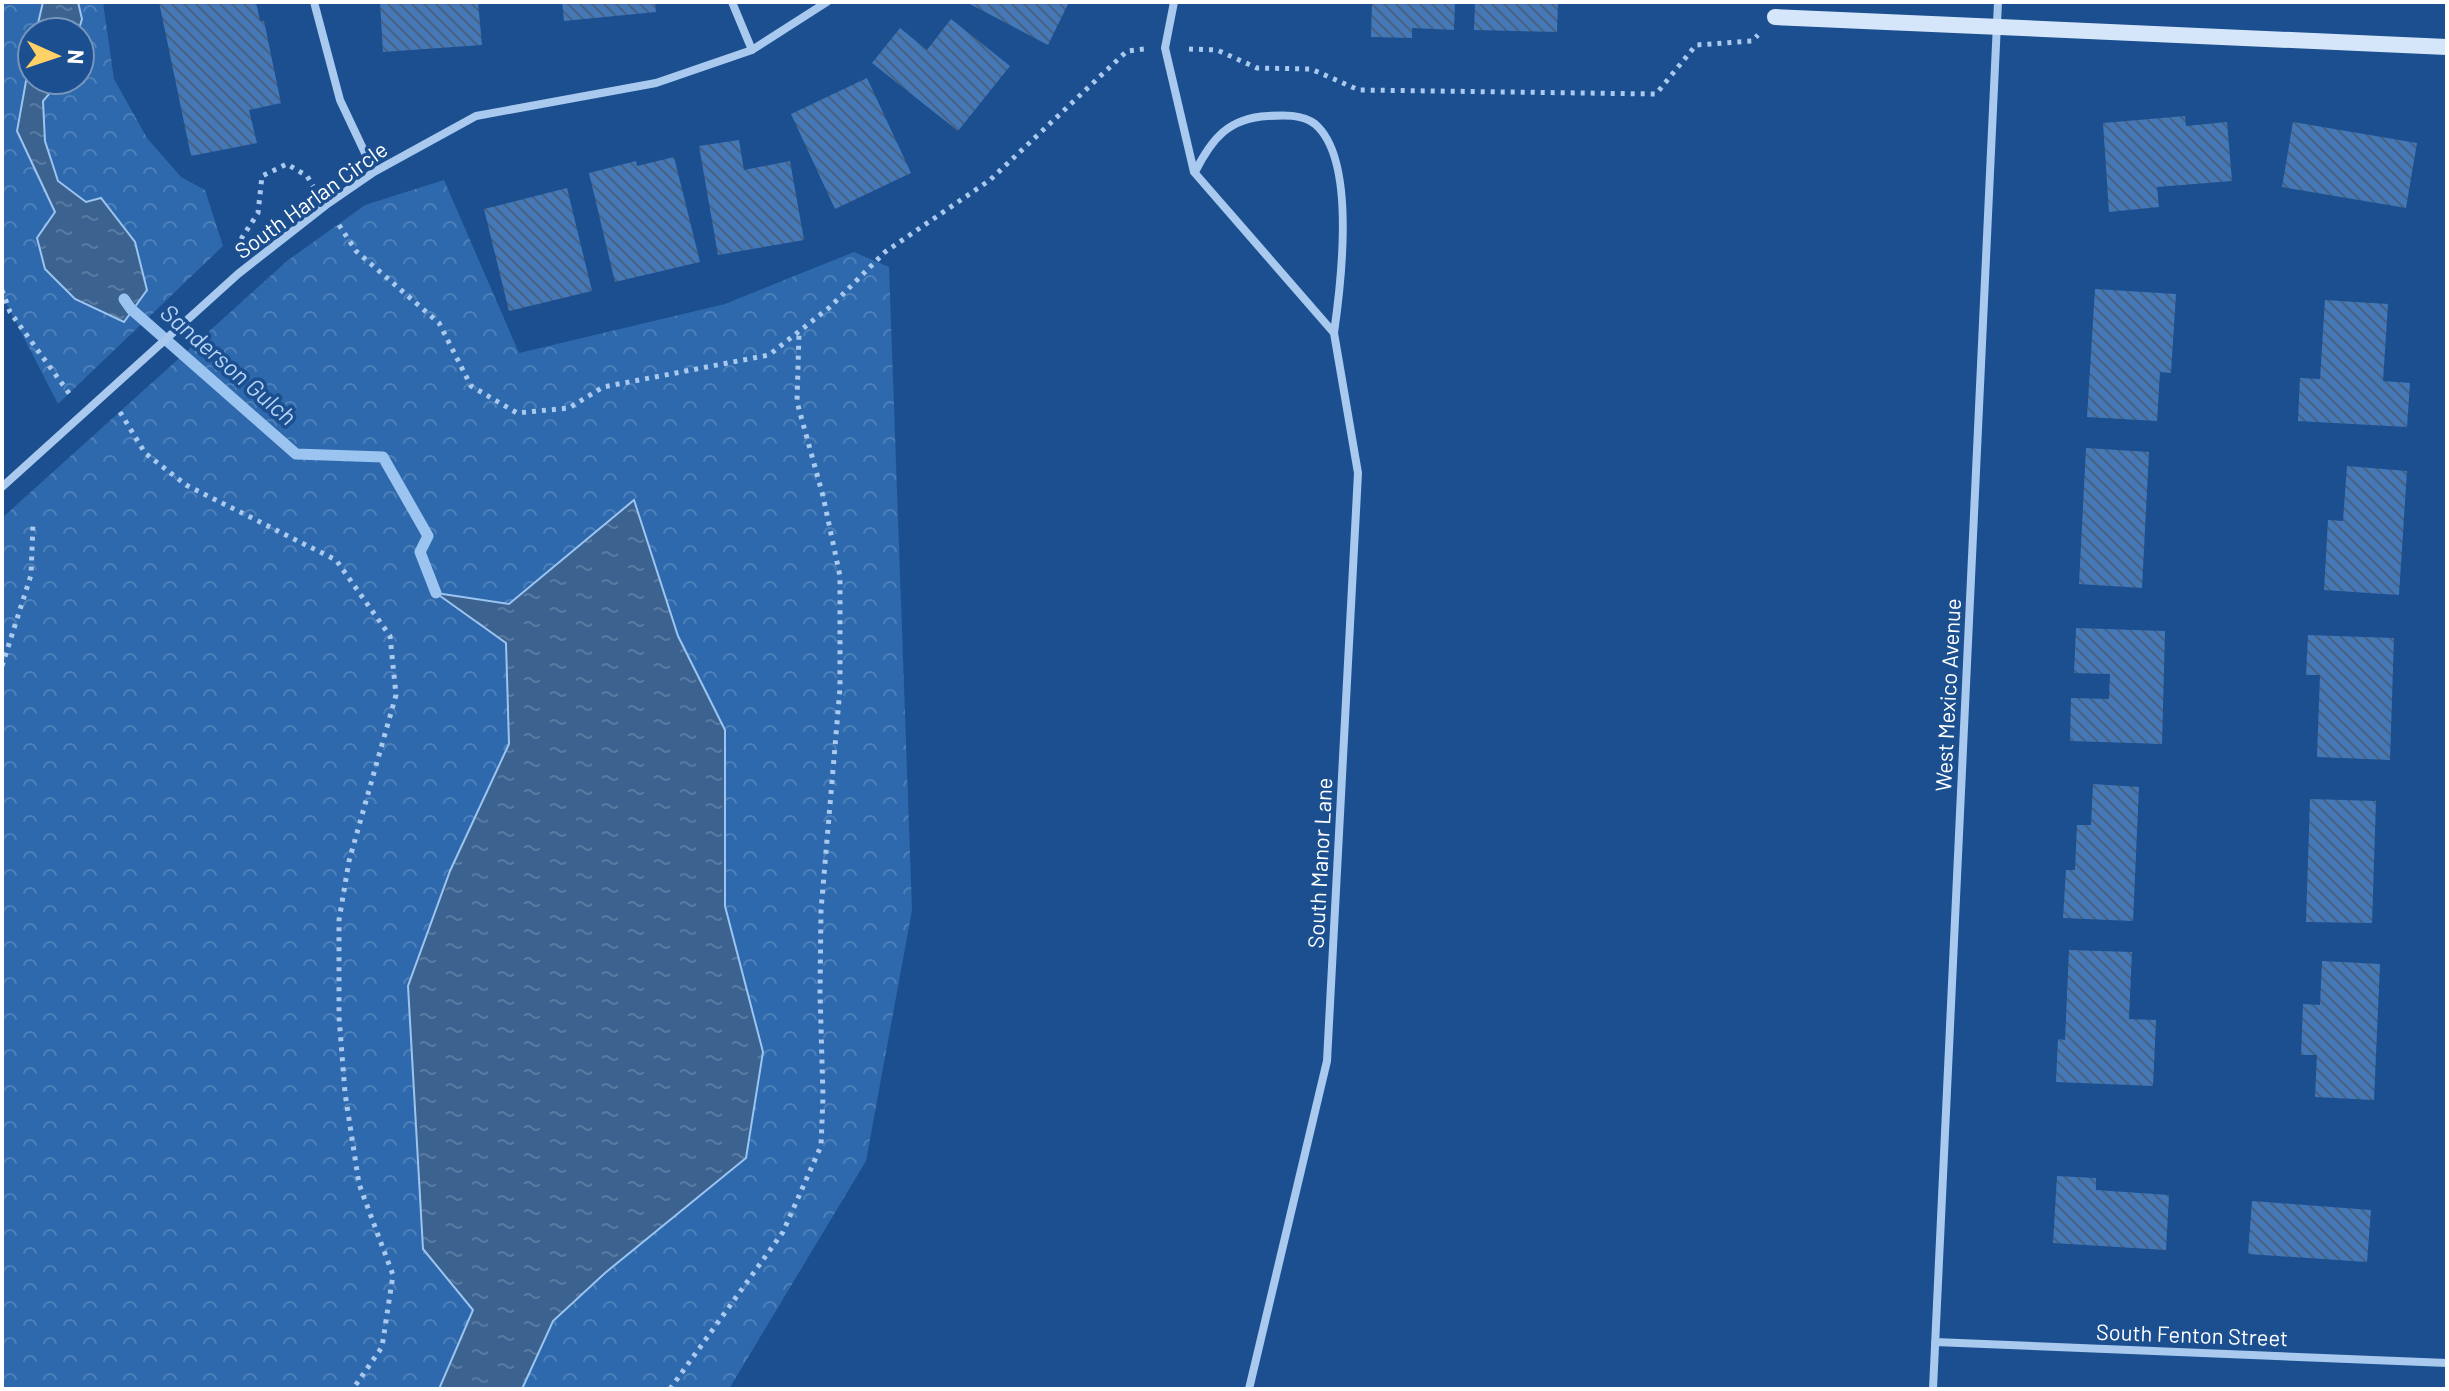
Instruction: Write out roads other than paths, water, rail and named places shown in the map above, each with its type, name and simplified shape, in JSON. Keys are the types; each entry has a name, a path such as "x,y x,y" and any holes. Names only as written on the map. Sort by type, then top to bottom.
{"street":[{"path":"314,2 340,100 374,172"},
{"path":"732,2 752,50"},
{"name":"South Harlan Circle","path":"2,487 238,274 374,172 476,116 656,83 752,50 827,2"},
{"path":"1174,2 1165,48 1194,172 1334,333"},
{"name":"West Mexico Avenue","path":"1933,1389 1998,2"},
{"path":"1775,17 2447,47"},
{"name":"South Manor Lane","path":"1194,172 1205,151 1230,124 1263,116 1292,115 1314,123 1328,140 1337,168 1343,220 1340,292 1334,333 1358,473 1327,1061 1249,1389"},
{"name":"South Fenton Street","path":"1935,1342 2447,1363"}],"water":[{"path":"43,2 78,2 81,16 40,16"},
{"path":"23,96 47,96 43,101 45,141 58,181 86,202 101,198 135,242 147,290 124,322 75,299 45,269 37,238 55,212 17,131"},
{"path":"634,500 678,636 725,730 725,906 763,1052 746,1158 605,1273 553,1321 522,1389 439,1389 473,1310 423,1249 408,986 450,871 509,744 506,643 436,593 509,604"}],"waterway":[{"name":"Sanderson Gulch","path":"124,299 131,309 296,454 383,457 428,536 420,552 436,593"}]}
